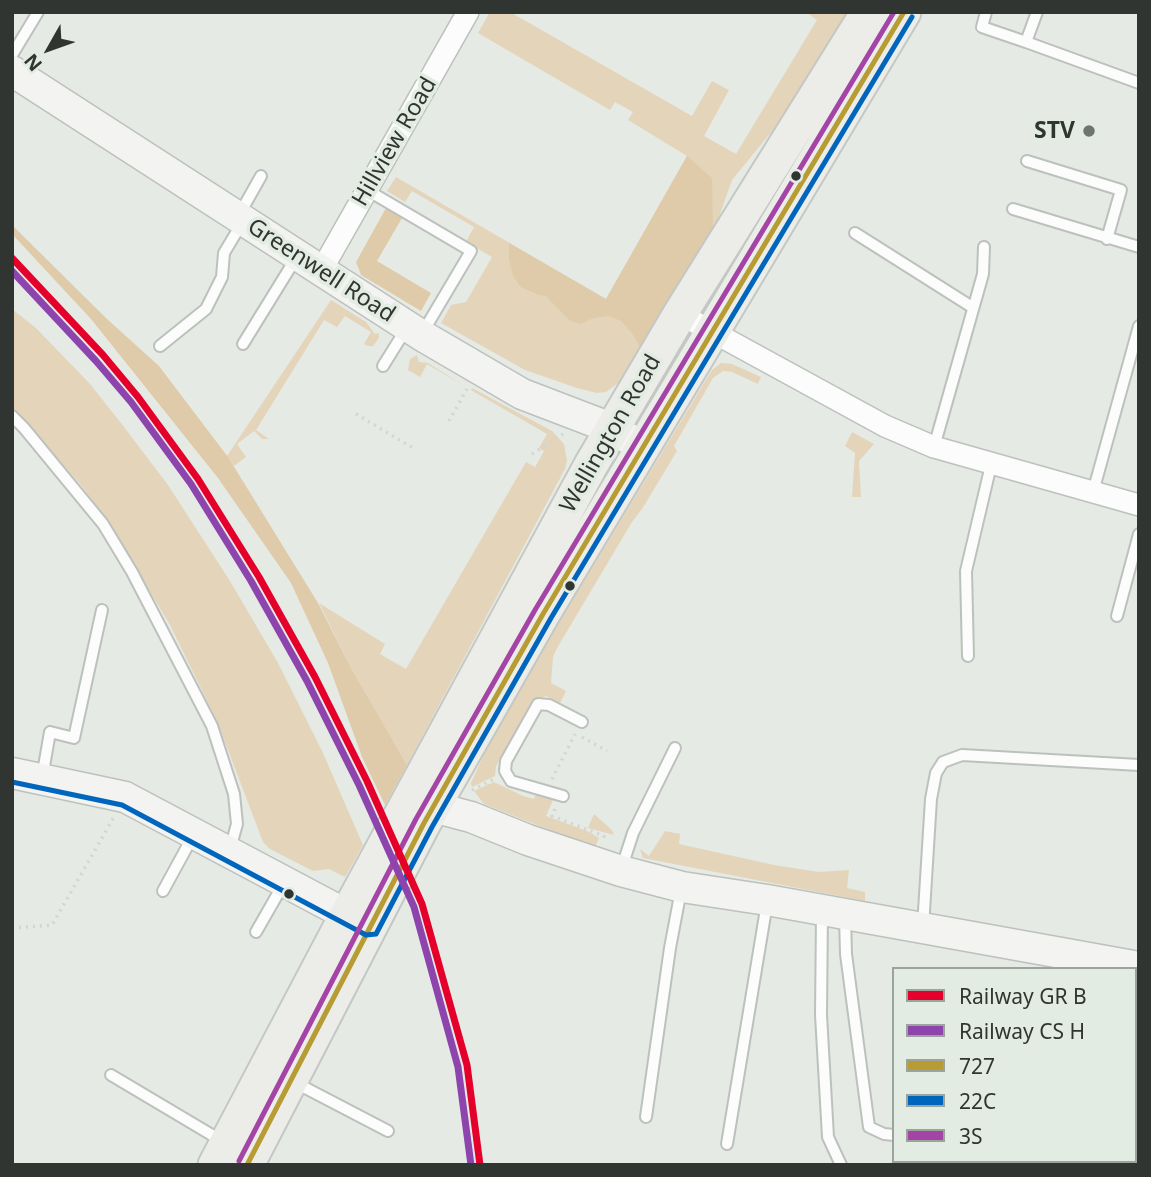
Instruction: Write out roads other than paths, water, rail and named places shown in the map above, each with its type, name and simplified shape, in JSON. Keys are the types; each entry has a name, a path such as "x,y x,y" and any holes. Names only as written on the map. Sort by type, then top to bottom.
{"main road":[{"name":"Wellington Road","path":"417,811 591,465 599,425 680,314 868,12"},
{"name":"Wellington Road","path":"230,1158 356,915 417,811 542,614 904,12"},
{"name":"Wellington Road","path":"230,1158 291,1080 356,915"}],"street":[{"name":"Hillview Road","path":"309,264 368,190 468,12"},
{"name":"Greenwell Road","path":"12,71 309,264 479,369 538,401 643,446"},
{"path":"680,314 885,426 934,447 1139,505"},
{"path":"12,772 125,797 356,915"},
{"path":"417,811 471,817 608,867 682,887 923,929 1045,960 1139,967"}],"lane":[{"path":"12,55 38,12"},
{"path":"986,12 982,27 1139,83"},
{"path":"1026,43 1037,12"},
{"path":"1027,161 1121,190 1107,239"},
{"path":"160,346 206,309 222,278 224,253 261,176"},
{"path":"368,190 471,251 414,330 383,366"},
{"path":"1013,209 1139,247"},
{"path":"855,233 972,307"},
{"path":"934,447 983,274 984,247"},
{"path":"243,344 309,264"},
{"path":"1093,492 1139,326"},
{"path":"12,416 103,524 132,572 212,726 234,794 237,824 230,852"},
{"path":"968,656 966,571 991,465"},
{"path":"1117,616 1139,534"},
{"path":"42,778 50,732 74,737 102,610"},
{"path":"561,796 514,783 506,774 505,764 538,704 549,705 580,721"},
{"path":"608,867 638,822 675,748"},
{"path":"923,929 931,799 936,773 943,762 962,755 1139,765"},
{"path":"163,891 195,833"},
{"path":"256,932 285,881"},
{"path":"646,1116 670,948 682,887"},
{"path":"727,1144 767,900"},
{"path":"833,912 846,954 869,1127 892,1135"},
{"path":"833,912 821,1015 828,1137 841,1165"},
{"path":"111,1075 230,1158"},
{"path":"291,1080 388,1132"}],"place":[{"name":"STV","path":"1089,131"}]}
